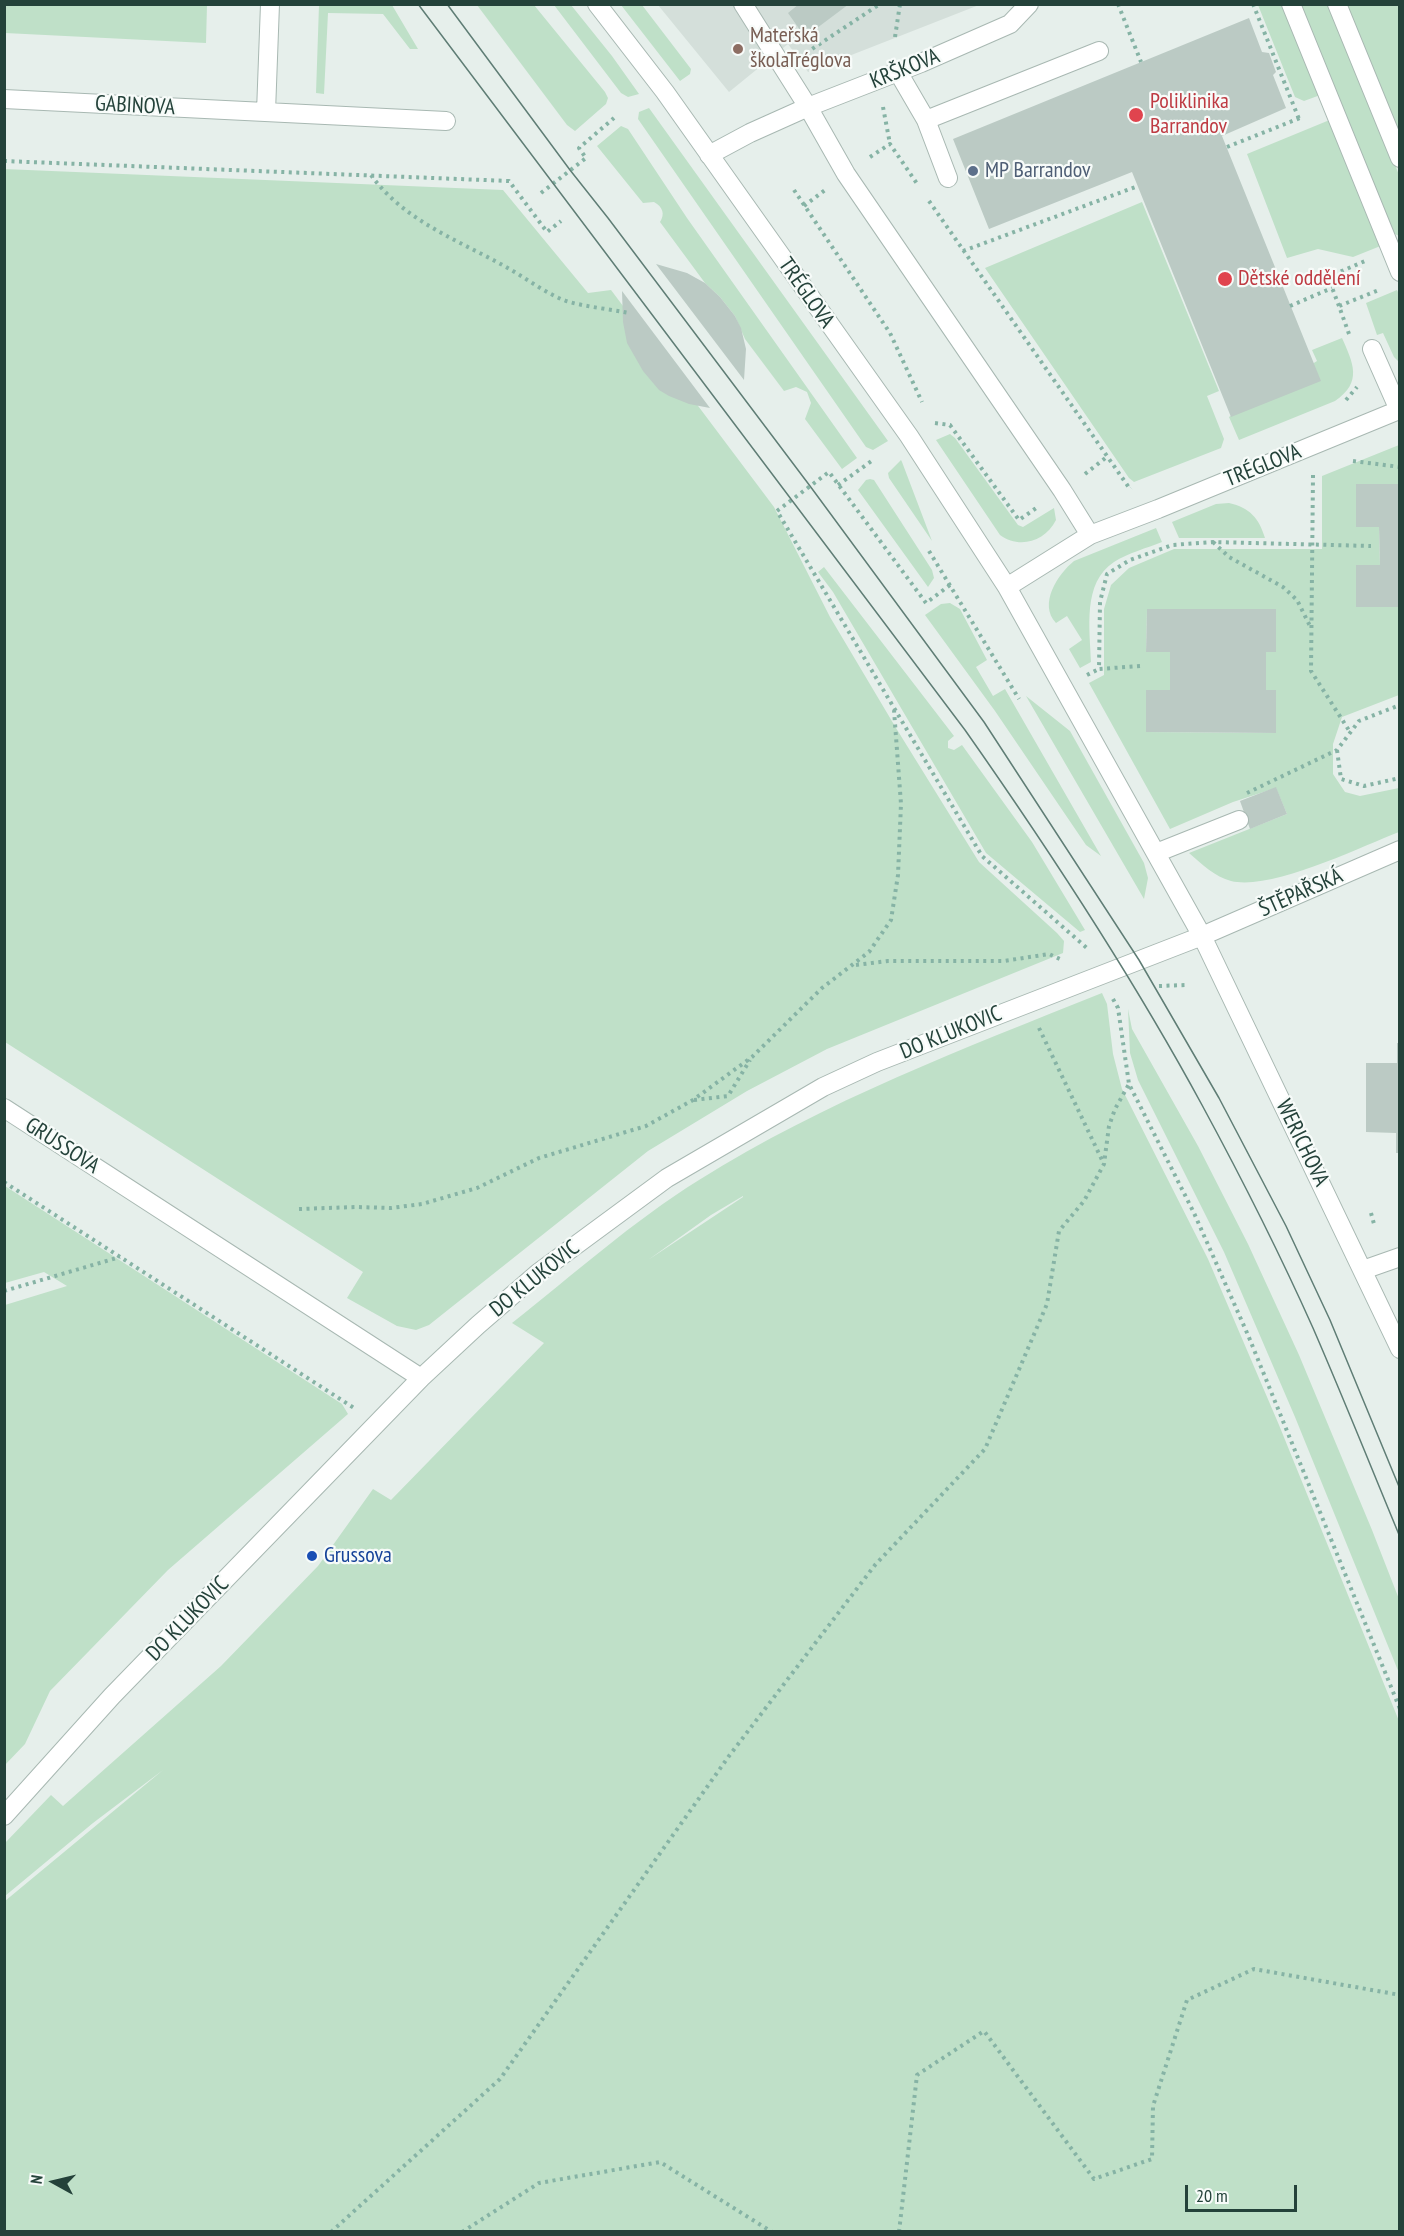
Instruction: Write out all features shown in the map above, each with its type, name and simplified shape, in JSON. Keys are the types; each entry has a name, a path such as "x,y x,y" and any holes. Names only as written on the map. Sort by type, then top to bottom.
{"street":[{"path":"266,112 270,4"},
{"name":"TRÉGLOVA","path":"597,4 665,92 909,436 1007,587 1202,936"},
{"path":"743,4 808,107 846,174 1062,490 1090,535"},
{"name":"KRŠKOVA","path":"709,155 750,133 808,107 921,63 1010,24 1029,4"},
{"path":"1291,4 1392,247 1394,279"},
{"path":"1337,4 1400,158"},
{"path":"926,120 1099,51"},
{"path":"898,72 926,120 948,178"},
{"name":"GABINOVA","path":"4,99 446,121"},
{"name":"TRÉGLOVA","path":"1007,587 1090,535 1399,410 1372,349"},
{"path":"1156,853 1239,820"},
{"name":"ŠTĚPAŘSKÁ","path":"1202,936 1400,850"},
{"name":"DO KLUKOVIC","path":"4,1816 112,1696 421,1378 538,1274 667,1178 823,1087 877,1062 1202,936"},
{"name":"WERICHOVA","path":"1202,936 1400,1349"},
{"name":"GRUSSOVA","path":"4,1108 421,1378"},
{"path":"1363,1270 1400,1257"}],"path":[{"path":"799,44 806,54 880,4"},
{"path":"896,37 900,4"},
{"path":"1118,4 1141,62"},
{"path":"1253,4 1299,119"},
{"path":"873,82 882,104 890,144 1130,489 1139,486"},
{"path":"1227,147 1332,106"},
{"path":"541,193 586,158 579,148 614,118"},
{"path":"804,206 890,144"},
{"path":"4,161 509,181 547,232 561,221"},
{"path":"371,175 383,193 426,225 550,293 568,301 629,313"},
{"path":"963,251 1138,186"},
{"path":"794,190 890,333 923,403"},
{"path":"1349,335 1328,277 1392,247"},
{"path":"1339,306 1394,279"},
{"path":"1290,306 1332,288"},
{"path":"1339,404 1357,388 1359,381"},
{"path":"932,423 950,424 1019,520 1048,500"},
{"path":"1083,475 1108,456"},
{"path":"838,485 873,460"},
{"path":"1349,460 1400,466"},
{"path":"1313,470 1311,671 1350,732"},
{"path":"950,585 926,603 829,472 777,511 982,856 1088,950 1118,1008 1129,1084 1194,1213 1248,1335 1400,1709"},
{"path":"1213,542 1229,557 1283,587 1297,600 1311,629"},
{"path":"1140,666 1099,669 1100,602 1107,574 1130,560 1172,545 1213,542 1371,546"},
{"path":"929,551 1019,699"},
{"path":"1239,820 1235,798 1336,750 1359,721 1400,705"},
{"path":"299,1209 391,1208 449,1197 477,1188 539,1158 646,1126 693,1100 752,1057 822,988 855,965 869,952 891,920 898,875 901,804 894,706"},
{"path":"1336,750 1341,779 1364,786 1400,778"},
{"path":"855,965 888,961 1004,962 1049,954 1062,960"},
{"path":"1027,1003 1104,1164"},
{"path":"728,1096 752,1057"},
{"path":"331,2232 500,2079 729,1756 867,1575 985,1449 1047,1304 1059,1231 1084,1201 1104,1164 1108,1126 1129,1084"},
{"path":"693,1100 728,1096"},
{"path":"728,1096 732,1104"},
{"path":"4,1182 379,1423"},
{"path":"4,1291 121,1257"},
{"path":"899,2232 917,2075 984,2031 1094,2180 1152,2159 1153,2106 1187,2000 1254,1970 1400,1995"},
{"path":"462,2232 539,2183 660,2162 772,2232"}],"shaded area":[{"name":"Mateřská školaTréglova","path":"658,5 979,5 808,72 788,44 729,92"}],"green space":[{"path":"5,4 207,5 206,43 5,33"},
{"path":"319,5 392,5 418,49 410,49 383,14 328,13 324,94 316,93"},
{"path":"477,5 534,5 605,92 608,98 606,104 575,131 567,125"},
{"path":"554,5 571,5 639,94 628,97 621,93"},
{"path":"621,5 642,5 691,69 690,74 680,81"},
{"path":"1258,5 1286,5 1323,94 1304,101 1295,97"},
{"path":"1301,5 1332,5 1399,175 1399,236 1393,233"},
{"path":"1346,5 1399,5 1399,139"},
{"path":"649,108 888,441 873,450 866,447 638,119 639,112"},
{"path":"1332,119 1383,245 1353,257 1318,249 1287,258 1247,154"},
{"path":"621,126 628,129 687,218 857,458 842,469 805,419 811,403 807,392 796,387 784,391 745,339 735,316 705,283 660,222 663,213 661,208 654,202 643,203 597,146"},
{"path":"4,169 503,190 588,293 611,290 774,507 830,617 979,862 1057,933 1064,941 1063,953 827,1049 747,1091 648,1151 429,1325 416,1330 397,1326 347,1298 363,1272 5,1042"},
{"path":"1142,202 1219,391 1207,396 1224,439 1221,448 1134,482 1129,478 985,268"},
{"path":"1397,290 1400,296 1399,362 1394,357 1383,333 1377,335 1366,303"},
{"path":"1342,338 1353,372 1349,387 1344,394 1335,401 1239,440 1229,417 1317,361 1312,350"},
{"path":"950,434 1018,525 1023,527 1054,508 1056,520 1051,528 1031,541 1015,542 1000,535 936,440"},
{"path":"1399,445 1399,484 1356,485 1356,527 1379,527 1380,565 1356,565 1356,607 1399,607 1399,695 1342,717 1333,744 1333,774 1345,792 1360,796 1399,788 1399,832 1291,874 1269,880 1231,881 1214,873 1189,853 1287,814 1276,788 1233,802 1170,829 1089,683 1104,675 1104,609 1111,585 1129,568 1174,549 1322,549 1322,476","holes":["1147,610 1276,610 1276,652 1266,652 1266,690 1276,690 1275,733 1147,732 1146,690 1170,690 1170,652 1146,652"]},
{"path":"901,460 932,541 889,478 888,473"},
{"path":"866,480 874,480 932,570 934,578 928,587 858,490"},
{"path":"1229,503 1253,515 1265,538 1179,538 1172,522 1216,504"},
{"path":"1156,528 1162,542 1114,562 1097,582 1092,594 1089,621 1091,662 1080,668 1069,649 1082,640 1067,616 1056,623 1051,615 1049,607 1052,590 1074,561"},
{"path":"824,567 954,736 948,741 948,748 954,750 962,745 1032,842 1085,930 1080,932 986,853 833,592 818,572"},
{"path":"950,603 960,609 987,660 976,667 993,696 1005,689 1101,856 1086,845 995,711 925,615 941,604"},
{"path":"1026,696 1070,731 1144,863 1148,878 1144,899"},
{"path":"1102,993 1107,1004 1113,1054 1122,1089 1208,1259 1279,1425 1399,1721 1399,2231 5,2231 5,1901 163,1770 93,1823 5,1896 5,1843 51,1795 63,1806 221,1666 318,1566 373,1489 391,1500 544,1343 512,1323 604,1249 699,1180 796,1125 896,1078","holes":["743,1197 648,1260 711,1215"]},
{"path":"1128,1009 1132,1029 1198,1146 1248,1244 1299,1355 1372,1530 1399,1599 1399,1673 1295,1417 1224,1252 1138,1080 1130,1053"},
{"path":"5,1186 342,1404 348,1414 168,1570 50,1691 25,1744 5,1765 5,1305 67,1286 44,1272 5,1283"}],"building":[{"path":"799,4 849,4 805,37 788,13"},
{"path":"1249,18 1262,52 1269,53 1276,72 1273,75 1286,108 1222,136 1321,381 1231,417 1132,172 989,229 953,139"},
{"path":"656,264 687,273 705,283 735,316 741,328 746,349 744,380"},
{"path":"622,291 710,408 689,404 669,396 659,390 643,371 627,343 623,322"},
{"path":"1356,484 1400,484 1400,607 1356,607 1356,565 1380,565 1379,527 1356,527"},
{"path":"1147,609 1276,609 1276,652 1266,652 1266,690 1276,690 1276,733 1146,732 1146,690 1170,690 1170,652 1146,652"},
{"path":"1276,787 1287,814 1250,829 1240,801"},
{"path":"1397,1043 1400,1043 1400,1153 1396,1153 1396,1133 1366,1132 1366,1063 1397,1063"}],"tram line":[{"path":"418,4 965,730 1089,914 1175,1056 1217,1132 1287,1271 1400,1537"},
{"path":"447,4 810,486 984,722 1139,960 1219,1098 1286,1226 1330,1320 1400,1489"}],"place":[{"name":"Mateřská školaTréglova","path":"738,49"},
{"name":"Poliklinika Barrandov","path":"1136,115"},
{"name":"MP Barrandov","path":"973,171"},
{"name":"Dětské oddělení","path":"1225,279"},
{"name":"Grussova","path":"312,1556"}]}
